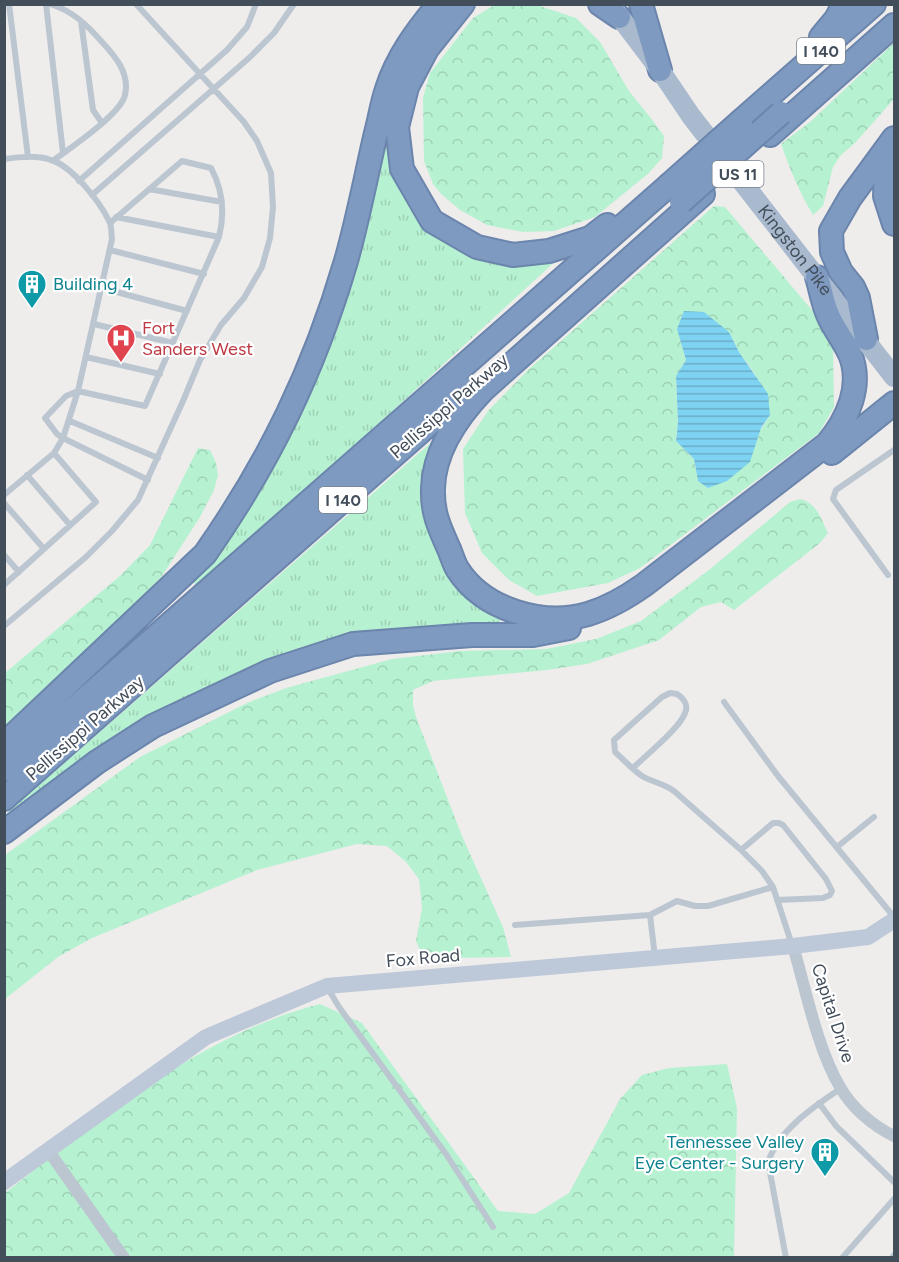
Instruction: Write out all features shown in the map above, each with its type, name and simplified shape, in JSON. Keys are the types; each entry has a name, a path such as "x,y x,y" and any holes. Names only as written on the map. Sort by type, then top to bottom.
{"highway":[{"path":"4,744 205,554 231,517 277,439 325,327 346,260 387,88 420,27 439,4"},
{"path":"463,4 427,48 406,87 397,127 402,169 432,221 477,247 513,255 549,250 590,238 649,190 674,194"},
{"path":"600,4 614,10"},
{"path":"641,4 660,70"},
{"path":"770,100 836,19 844,4"},
{"name":"Pellissippi Parkway","path":"4,799 674,194 770,100 874,4"},
{"name":"Pellissippi Parkway","path":"4,770 674,194 741,122 894,14"},
{"path":"817,277 828,315 849,353 854,369 852,399 846,416 838,431 827,444 630,596 588,614 545,619 505,608 479,593 458,570 436,520 433,487 440,454 463,412 484,388 894,25"},
{"path":"891,144 885,196 894,224"},
{"path":"866,339 858,298 853,287 840,272 832,252 831,231 850,198 891,144"},
{"path":"4,832 97,762 153,726 270,672 353,644 472,634 533,635 586,624 638,598 827,457 894,403"}],"main road":[{"name":"Kingston Pike","path":"614,10 660,70 691,116 894,377"}],"street":[{"name":"Fox Road","path":"4,1182 206,1037 327,986 793,946 868,937 894,919"},
{"name":"Capital Drive","path":"793,946 829,1066 840,1089 864,1116 894,1136"},
{"path":"48,1150 124,1257"}],"lane":[{"path":"46,4 63,153"},
{"path":"50,4 61,7 81,20 118,59 124,74 126,94 123,101 102,123 54,160"},
{"path":"4,626 86,557 138,500 200,360 221,325 254,282 262,267 270,238 273,207 271,173 257,141 244,122 136,4"},
{"path":"79,181 227,50 247,27 256,4"},
{"path":"92,195 274,33 294,4"},
{"path":"7,5 28,157"},
{"path":"81,20 93,110 102,123"},
{"path":"4,159 28,157 54,160 92,195 110,223 112,239 78,392 63,438 54,453 4,495"},
{"path":"110,223 182,161 211,168 222,202 223,224 204,274 145,406 78,392 66,396 45,417 57,434 63,438 148,480"},
{"path":"149,189 222,202"},
{"path":"116,218 219,237"},
{"path":"110,250 204,274"},
{"path":"102,288 188,311"},
{"path":"94,324 174,344"},
{"path":"86,357 160,374"},
{"path":"70,421 158,458"},
{"path":"888,574 833,499 836,490 894,450"},
{"path":"4,585 96,502 54,453"},
{"path":"27,475 70,525"},
{"path":"4,503 44,549"},
{"path":"4,555 19,572"},
{"path":"633,768 679,724 685,714 687,707 677,694 670,693 662,697 614,740 615,752 633,768 644,777 664,783 674,791 762,871 773,887 793,946"},
{"path":"724,702 778,776 894,919"},
{"path":"837,847 874,817"},
{"path":"741,850 773,823 779,823 826,879 832,891 830,895 823,898 777,900"},
{"path":"515,925 650,915 677,901 695,906 708,906 773,887"},
{"path":"650,915 655,958"},
{"path":"327,986 446,1154 493,1227"},
{"path":"786,1257 768,1162 771,1153 796,1123 840,1089"},
{"path":"819,1103 836,1126 894,1182"},
{"path":"842,1257 894,1199"}],"green space":[{"path":"496,4 537,5 576,18 600,42 629,91 664,136 662,158 649,173 595,217 554,231 523,232 487,225 460,210 433,184 424,161 423,98 430,73 473,18"},
{"path":"894,43 894,99 856,142 841,155 833,167 823,206 813,215 803,198 781,144 810,122"},
{"path":"386,105 401,181 437,228 560,257 199,589 192,580 294,423"},
{"path":"714,206 725,207 827,328 833,348 834,407 819,433 640,568 608,583 537,596 509,580 482,553 465,513 463,449 488,411 528,370","holes":["677,328 729,332 739,352 755,374 770,415 762,428 698,481 694,459 676,441 678,423 676,376 686,360"]},
{"path":"435,439 427,517 500,619 499,625 257,673 5,828 5,815"},
{"path":"198,448 210,450 216,463 218,475 214,490 200,517 162,576 91,652 5,728 5,673 121,575 150,545"},
{"path":"800,499 811,504 821,517 828,533 820,543 734,610 721,602 701,607 659,640 587,664 433,681 413,690 416,717 462,836 503,927 511,957 453,958 422,955 416,941 422,908 419,879 406,862 387,846 357,844 257,870 92,938 58,957 5,999 5,855 140,757 247,703 286,688 392,659 460,651 546,649 596,639 641,621 709,570 790,502"},
{"path":"320,1004 362,1023 498,1211 535,1214 569,1193 620,1099 642,1075 669,1068 727,1064 737,1108 734,1257 5,1258 5,1193 115,1108 193,1058 233,1036 276,1018"}],"water":[{"path":"684,311 704,312 729,332 739,352 768,394 770,415 761,428 750,462 727,481 708,488 698,481 694,459 676,441 678,423 676,376 686,360 677,329"}],"place":[{"name":"Building 4","path":"32,310"},
{"name":"Fort Sanders West","path":"121,364"},
{"name":"Tennessee Valley Eye Center - Surgery","path":"825,1178"}]}
